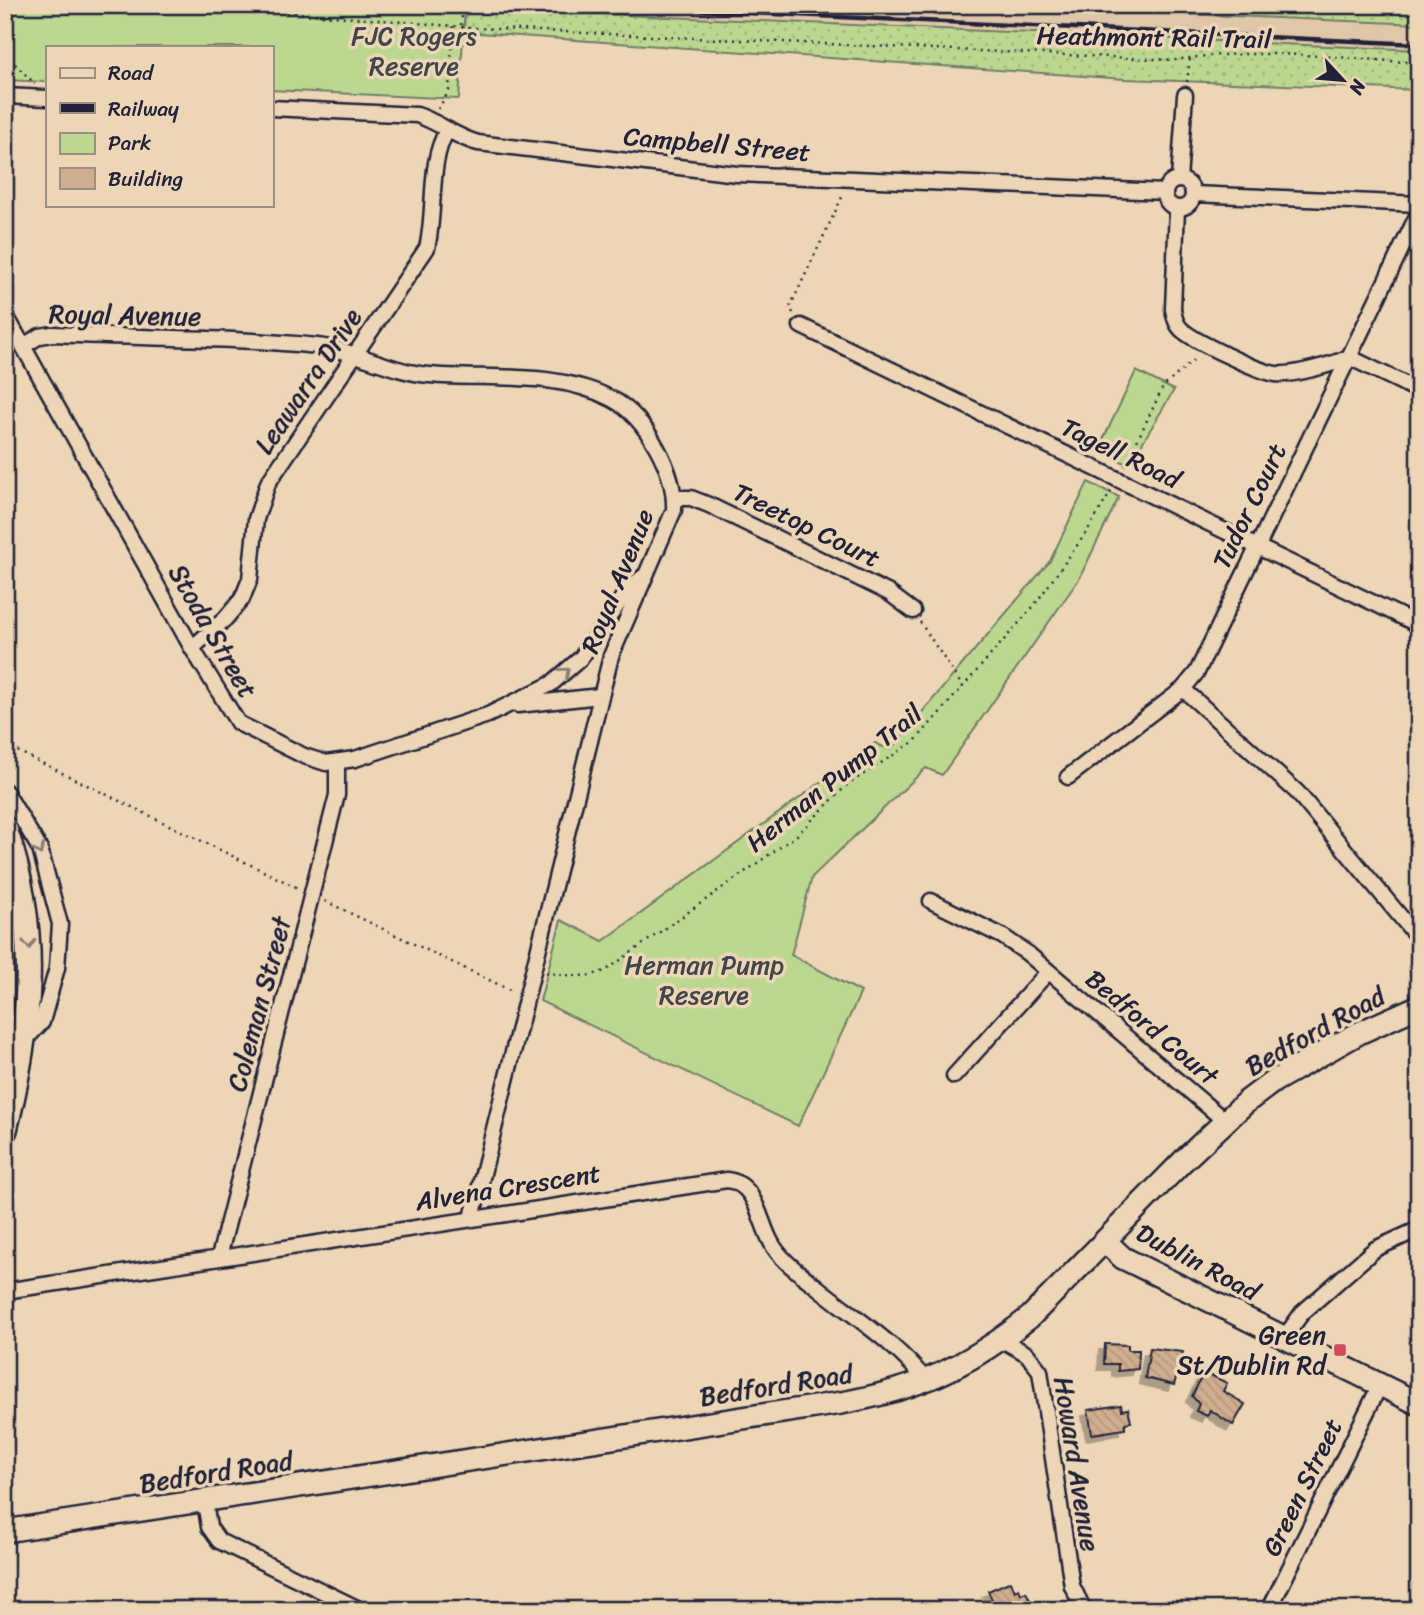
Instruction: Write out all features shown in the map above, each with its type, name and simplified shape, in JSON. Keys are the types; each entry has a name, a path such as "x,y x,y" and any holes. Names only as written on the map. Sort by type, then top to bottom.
{"main road":[{"path":"5,830 22,886 27,920 30,1001 5,1130"},
{"name":"Bedford Road","path":"8,1532 841,1404 895,1393 927,1382 1002,1340 1030,1318 1225,1121 1274,1081 1359,1033 1419,1006"},
{"name":"Dublin Road","path":"1105,1241 1123,1258 1419,1404"}],"street":[{"path":"1179,180 1185,95"},
{"path":"5,96 44,98"},
{"name":"Campbell Street","path":"273,108 403,114 430,120 457,137 491,144 737,174 1165,192"},
{"name":"Leawarra Drive","path":"192,648 225,620 242,600 250,579 256,519 268,484 427,248 433,223 437,153 447,131"},
{"path":"1179,180 1190,186 1193,194 1190,203 1177,208 1169,204 1165,192 1168,185 1179,180"},
{"path":"1193,194 1419,204"},
{"path":"1177,208 1175,319 1184,332 1275,374 1335,364 1349,357 1419,391"},
{"name":"Tudor Court","path":"1068,777 1183,690 1197,672 1419,212"},
{"name":"Stoda Street","path":"5,314 192,648 238,723 314,760 337,763"},
{"name":"Tagell Road","path":"801,326 1419,625"},
{"name":"Royal Avenue","path":"23,346 40,336 52,334 317,346 426,375 537,380 599,393 615,401 645,431 663,465 674,498 671,521 620,631 600,696 472,1217"},
{"name":"Treetop Court","path":"674,498 691,498 709,505 889,593 913,611"},
{"path":"337,763 507,707 551,684 581,658 628,588 647,574"},
{"path":"1183,690 1297,792 1419,939"},
{"path":"507,707 600,696"},
{"name":"Coleman Street","path":"219,1257 334,808 338,782 337,763"},
{"path":"5,792 40,849 60,924 57,968 43,1022 23,1042"},
{"name":"Bedford Court","path":"931,901 1002,936 1225,1121"},
{"name":"Bedford Court","path":"954,1076 1048,972"},
{"name":"Alvena Crescent","path":"7,1290 710,1181 737,1181 749,1192 771,1244 790,1265 904,1357 927,1382"},
{"path":"1284,1338 1302,1313 1375,1249 1419,1229"},
{"name":"Howard Avenue","path":"1002,1340 1027,1354 1040,1371 1072,1586 1084,1610"},
{"name":"Green Street","path":"1269,1610 1380,1385"},
{"path":"205,1502 209,1527 219,1541 360,1610"}],"path":[{"name":"Heathmont Rail Trail","path":"49,5 296,13 461,25 1177,60 1347,57 1419,63"},
{"path":"461,25 463,5"},
{"path":"430,120 450,91 453,24"},
{"path":"5,54 35,84 44,98"},
{"path":"1185,95 1191,58"},
{"path":"801,326 790,307 850,180"},
{"name":"Herman Pump Trail","path":"533,972 581,977 597,975 608,969 797,835 847,785 915,741 1033,607 1086,533 1118,479 1163,387 1211,346"},
{"path":"913,611 964,688"},
{"path":"5,745 301,890"},
{"path":"325,901 520,995"}],"shaded area":[{"path":"465,5 973,5 1419,24 1419,50 465,8"}],"green space":[{"name":"FJC Rogers Reserve","path":"5,5 465,8 459,99 273,90 273,46 46,46 46,82 5,80"},
{"path":"973,5 1419,5 1419,24"},
{"path":"465,8 1419,50 1419,90 1125,79 464,32"},
{"path":"1136,371 1174,390 1129,465 1098,450"},
{"name":"Herman Pump Reserve","path":"1088,482 1119,497 1079,579 942,775 926,768 812,877 791,955 861,992 798,1126 540,1001 561,920 603,941 875,743 890,750 1050,561"}],"building":[{"path":"1105,1344 1128,1345 1128,1350 1139,1350 1138,1369 1118,1371 1118,1364 1104,1364"},
{"path":"1150,1348 1183,1352 1174,1385 1145,1378"},
{"path":"1204,1372 1227,1383 1223,1391 1245,1404 1233,1425 1210,1410 1207,1416 1196,1411 1199,1404 1192,1396"},
{"path":"1121,1405 1122,1410 1128,1409 1131,1422 1125,1423 1125,1429 1092,1434 1088,1410"},
{"path":"1011,1581 1015,1591 1019,1589 1021,1594 1026,1592 1032,1604 1020,1610 997,1610 988,1591"}],"railway":[{"path":"581,5 1419,44"}],"place":[{"name":"Green St/Dublin Rd","path":"1340,1350"}]}
